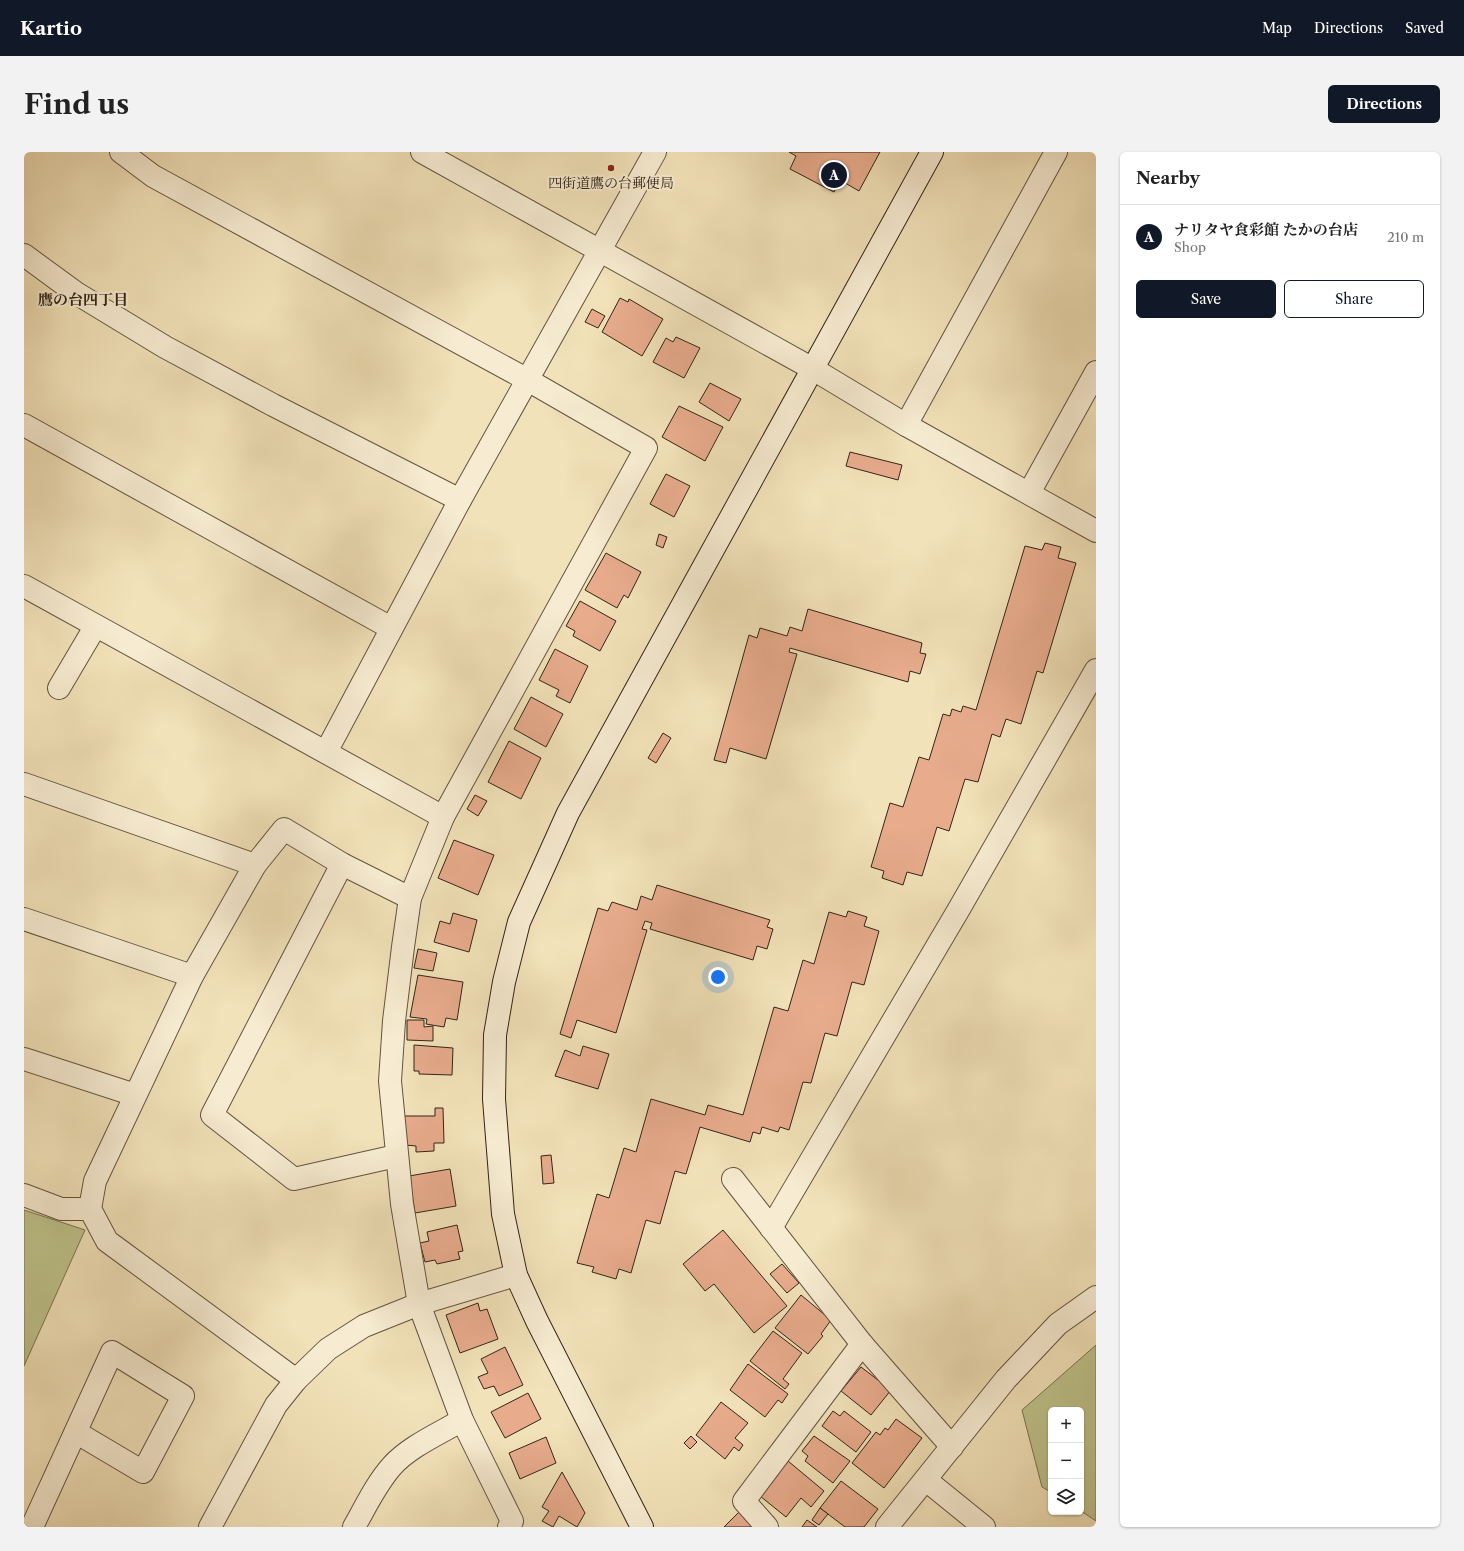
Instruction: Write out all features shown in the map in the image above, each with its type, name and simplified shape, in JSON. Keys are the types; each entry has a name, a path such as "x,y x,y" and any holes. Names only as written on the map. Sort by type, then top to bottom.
{"street":[{"path":"121,152 153,176 526,379 646,448 443,817 410,898 394,1021 390,1081 396,1156 402,1204 419,1304 462,1420 512,1520 509,1527"},
{"path":"422,152 813,369 906,425 1096,531"},
{"path":"326,752 391,628 526,379 655,152"},
{"path":"642,1527 536,1322 516,1275 503,1214 494,1099 495,1035 504,982 519,922 568,813 932,152"},
{"path":"906,425 1056,152"},
{"path":"24,255 76,293 165,346 273,406 460,500"},
{"path":"1029,493 1096,372"},
{"path":"24,425 391,628"},
{"path":"24,586 95,627 443,817"},
{"path":"58,688 95,627"},
{"path":"771,1228 959,910 1096,670"},
{"path":"24,784 255,865"},
{"path":"296,1380 107,1241 90,1209 95,1180 192,976 255,865 284,829 342,864 410,898"},
{"path":"342,864 212,1116 294,1179 396,1156"},
{"path":"24,919 192,976"},
{"path":"24,1059 135,1095"},
{"path":"733,1179 862,1344 952,1447"},
{"path":"24,1195 61,1209 90,1209"},
{"path":"210,1527 276,1405 296,1380 328,1349 364,1326 419,1304 516,1275"},
{"path":"887,1527 1006,1379 1058,1324 1096,1297"},
{"path":"767,1527 744,1501 862,1344"},
{"path":"32,1527 112,1352 183,1396 143,1472 79,1434"},
{"path":"354,1527 377,1485 393,1466 413,1449 462,1420"},
{"path":"926,1480 984,1527"}],"green space":[{"path":"24,1210 85,1230 24,1366"},
{"path":"1096,1345 1096,1521 1084,1513 1084,1407 1048,1407 1048,1490 1042,1487 1022,1410"}],"building":[{"path":"789,152 880,152 859,191 840,180 834,192 790,169 796,156"},
{"path":"620,298 628,302 629,299 663,319 642,356 602,332"},
{"path":"592,309 605,316 598,328 585,322"},
{"path":"676,337 700,348 684,378 653,362 666,338 673,342"},
{"path":"710,383 741,399 729,421 699,402"},
{"path":"679,406 723,427 705,461 662,437"},
{"path":"850,452 902,465 898,480 846,466"},
{"path":"666,474 690,486 674,517 650,504"},
{"path":"659,534 667,537 663,548 656,545"},
{"path":"1045,543 1061,547 1058,558 1076,563 1043,673 1037,671 1021,724 1006,719 1000,737 992,734 978,782 965,779 949,831 937,827 922,876 907,872 903,885 882,878 884,871 871,867 890,803 903,807 919,757 929,760 943,714 950,716 952,709 961,712 963,706 976,710 1025,546 1042,550"},
{"path":"606,553 641,572 628,598 624,595 617,608 585,590"},
{"path":"580,601 616,621 600,651 573,636 575,631 566,626"},
{"path":"808,609 922,643 920,653 926,654 920,674 910,671 908,682 790,648 789,652 797,654 766,759 730,748 726,763 714,760 749,635 757,638 760,628 787,636 790,627 802,631"},
{"path":"555,649 588,666 570,703 556,696 559,690 539,680"},
{"path":"531,697 563,714 546,747 514,729"},
{"path":"663,733 671,738 656,763 648,758"},
{"path":"509,741 541,758 521,799 488,782"},
{"path":"475,795 487,801 478,816 467,809"},
{"path":"454,840 494,855 478,895 438,878"},
{"path":"657,885 770,920 767,927 773,929 767,949 757,946 753,960 650,929 652,923 645,921 642,929 647,930 616,1033 577,1020 571,1038 560,1034 598,908 608,911 612,902 637,910 641,896 652,900"},
{"path":"848,911 867,917 864,926 879,931 864,985 852,982 837,1036 825,1033 811,1083 803,1082 789,1130 780,1127 778,1132 762,1127 760,1134 753,1132 750,1142 700,1127 686,1174 675,1171 660,1224 646,1220 631,1273 619,1269 616,1279 592,1272 594,1267 577,1263 597,1194 609,1198 624,1148 636,1152 651,1099 705,1115 708,1105 743,1115 774,1007 788,1011 803,960 814,964 829,912 846,917"},
{"path":"453,913 477,920 469,952 434,942 440,921 450,924"},
{"path":"418,949 437,953 433,971 414,968"},
{"path":"418,975 463,982 457,1020 446,1018 444,1027 426,1024 427,1019 410,1017"},
{"path":"407,1020 424,1020 424,1027 433,1026 433,1041 407,1040"},
{"path":"414,1045 453,1048 452,1075 419,1074 419,1071 414,1071"},
{"path":"583,1046 609,1054 598,1089 555,1076 565,1050 580,1056"},
{"path":"435,1108 443,1108 444,1143 434,1143 434,1151 416,1152 416,1146 405,1145 404,1116 435,1116"},
{"path":"551,1155 554,1183 543,1184 541,1156"},
{"path":"450,1169 456,1206 415,1213 409,1176"},
{"path":"457,1225 463,1251 458,1252 460,1259 437,1264 435,1260 425,1262 420,1243 429,1241 427,1232"},
{"path":"723,1230 787,1306 754,1333 714,1284 705,1291 683,1264"},
{"path":"782,1264 799,1283 787,1293 770,1274"},
{"path":"801,1295 831,1320 821,1334 823,1336 808,1354 775,1328"},
{"path":"478,1303 480,1311 487,1309 498,1339 460,1353 446,1315"},
{"path":"773,1331 802,1353 783,1379 789,1384 785,1389 750,1361"},
{"path":"505,1347 523,1385 499,1396 494,1386 484,1389 478,1377 488,1373 481,1359"},
{"path":"748,1364 788,1394 782,1403 778,1400 765,1417 730,1390"},
{"path":"861,1367 891,1390 871,1415 841,1391"},
{"path":"528,1393 541,1419 505,1438 491,1412"},
{"path":"721,1402 748,1423 735,1438 743,1445 739,1451 734,1447 725,1459 696,1435"},
{"path":"833,1411 840,1416 844,1411 871,1432 856,1452 822,1426"},
{"path":"896,1419 922,1438 884,1488 852,1463 876,1432 880,1435 885,1428 888,1430"},
{"path":"691,1436 697,1442 690,1449 684,1443"},
{"path":"814,1436 850,1461 833,1483 805,1461 808,1456 802,1451"},
{"path":"546,1437 556,1463 520,1479 509,1453"},
{"path":"788,1461 824,1491 811,1507 801,1498 786,1517 760,1496"},
{"path":"562,1472 585,1513 577,1527 559,1516 553,1527 542,1521 549,1511 542,1507"},
{"path":"841,1481 878,1509 864,1527 845,1527 820,1508"},
{"path":"820,1508 828,1514 819,1525 812,1520"},
{"path":"739,1512 754,1527 724,1527"},
{"path":"807,1520 817,1527 802,1527"}],"place":[{"name":"四街道鷹の台郵便局","path":"611,168"},
{"name":"ナリタヤ食彩館 たかの台店","path":"834,175"}],"district":[{"name":"鷹の台四丁目","path":"83,299"}]}
